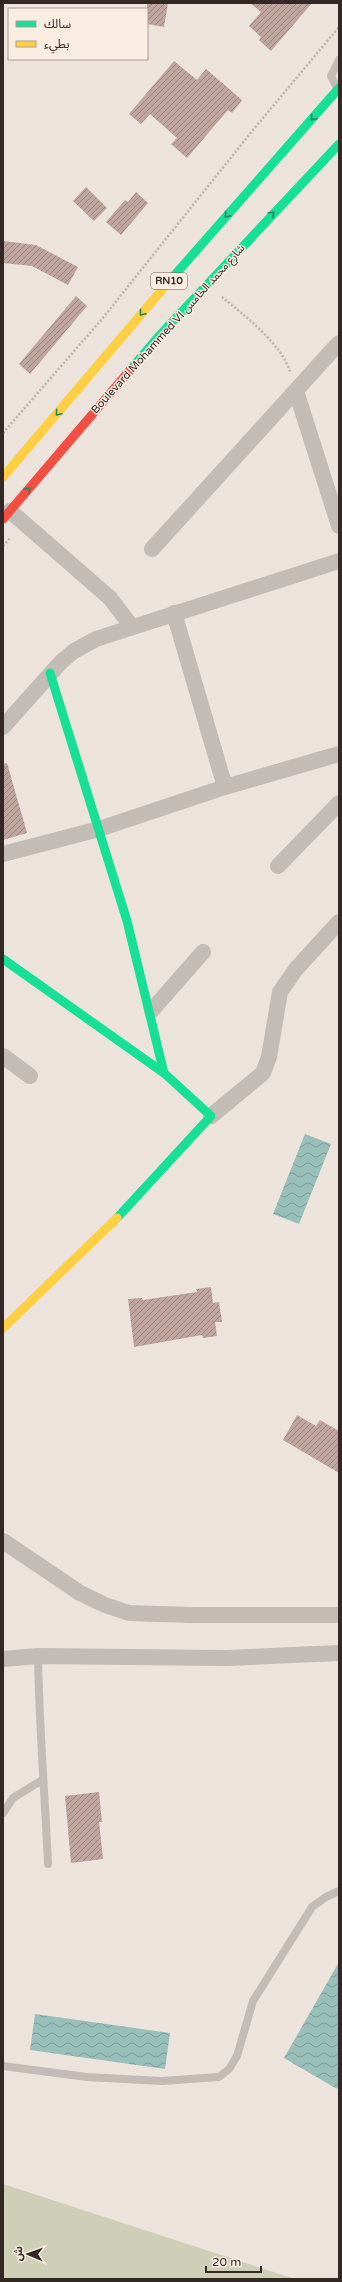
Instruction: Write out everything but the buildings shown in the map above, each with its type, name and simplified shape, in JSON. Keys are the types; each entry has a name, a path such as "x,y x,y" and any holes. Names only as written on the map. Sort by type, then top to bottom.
{"main road":[{"name":"RN10","path":"3,477 160,292 339,90"},
{"name":"Boulevard Mohammed VI شارع محمد الخامس","path":"7,515 207,283 339,144"},
{"path":"50,673 99,829 152,1010 164,1073"},
{"path":"3,959 164,1073 212,1116 130,1205 3,1328"}],"street":[{"path":"152,549 339,343"},
{"path":"296,391 339,526"},
{"path":"7,515 110,598 132,627"},
{"path":"3,727 50,673 74,651 96,639 174,613 339,562"},
{"path":"174,613 225,787"},
{"path":"3,854 99,829 225,787 339,754"},
{"path":"278,866 339,803"},
{"path":"212,1116 263,1073 269,1057 280,992 296,969 339,922"},
{"path":"152,1010 203,952"},
{"path":"3,1056 30,1076"},
{"path":"3,1542 80,1592 105,1605 129,1613 190,1615 339,1615"},
{"path":"3,1659 38,1656 226,1658 339,1653"}],"lane":[{"path":"339,60 331,76 339,90"},
{"path":"38,1656 42,1780 46,1805 48,1864"},
{"path":"3,1813 13,1798 42,1780"},
{"path":"3,2066 88,2077 162,2081 219,2077 229,2069 237,2056 254,2001 312,1907 326,1897 339,1891"}],"path":[{"path":"3,433 102,319 339,27"},
{"path":"207,283 260,329 288,365 296,391"}],"green space":[{"path":"3,2184 295,2279 3,2279"}],"water":[{"path":"305,1134 331,1144 299,1224 273,1214"},
{"path":"339,1962 339,2086 337,2089 284,2058"},
{"path":"35,2014 170,2033 165,2069 30,2050"}],"traffic: fast":[{"path":"166,285 339,88"},
{"path":"131,369 160,335 339,144"},
{"path":"50,673 127,921 164,1073"},
{"path":"3,959 164,1073 211,1116 117,1218"}],"traffic: slow":[{"path":"3,477 166,285"},
{"path":"3,1328 117,1218"}],"traffic: jam":[{"path":"3,519 131,369"}]}
